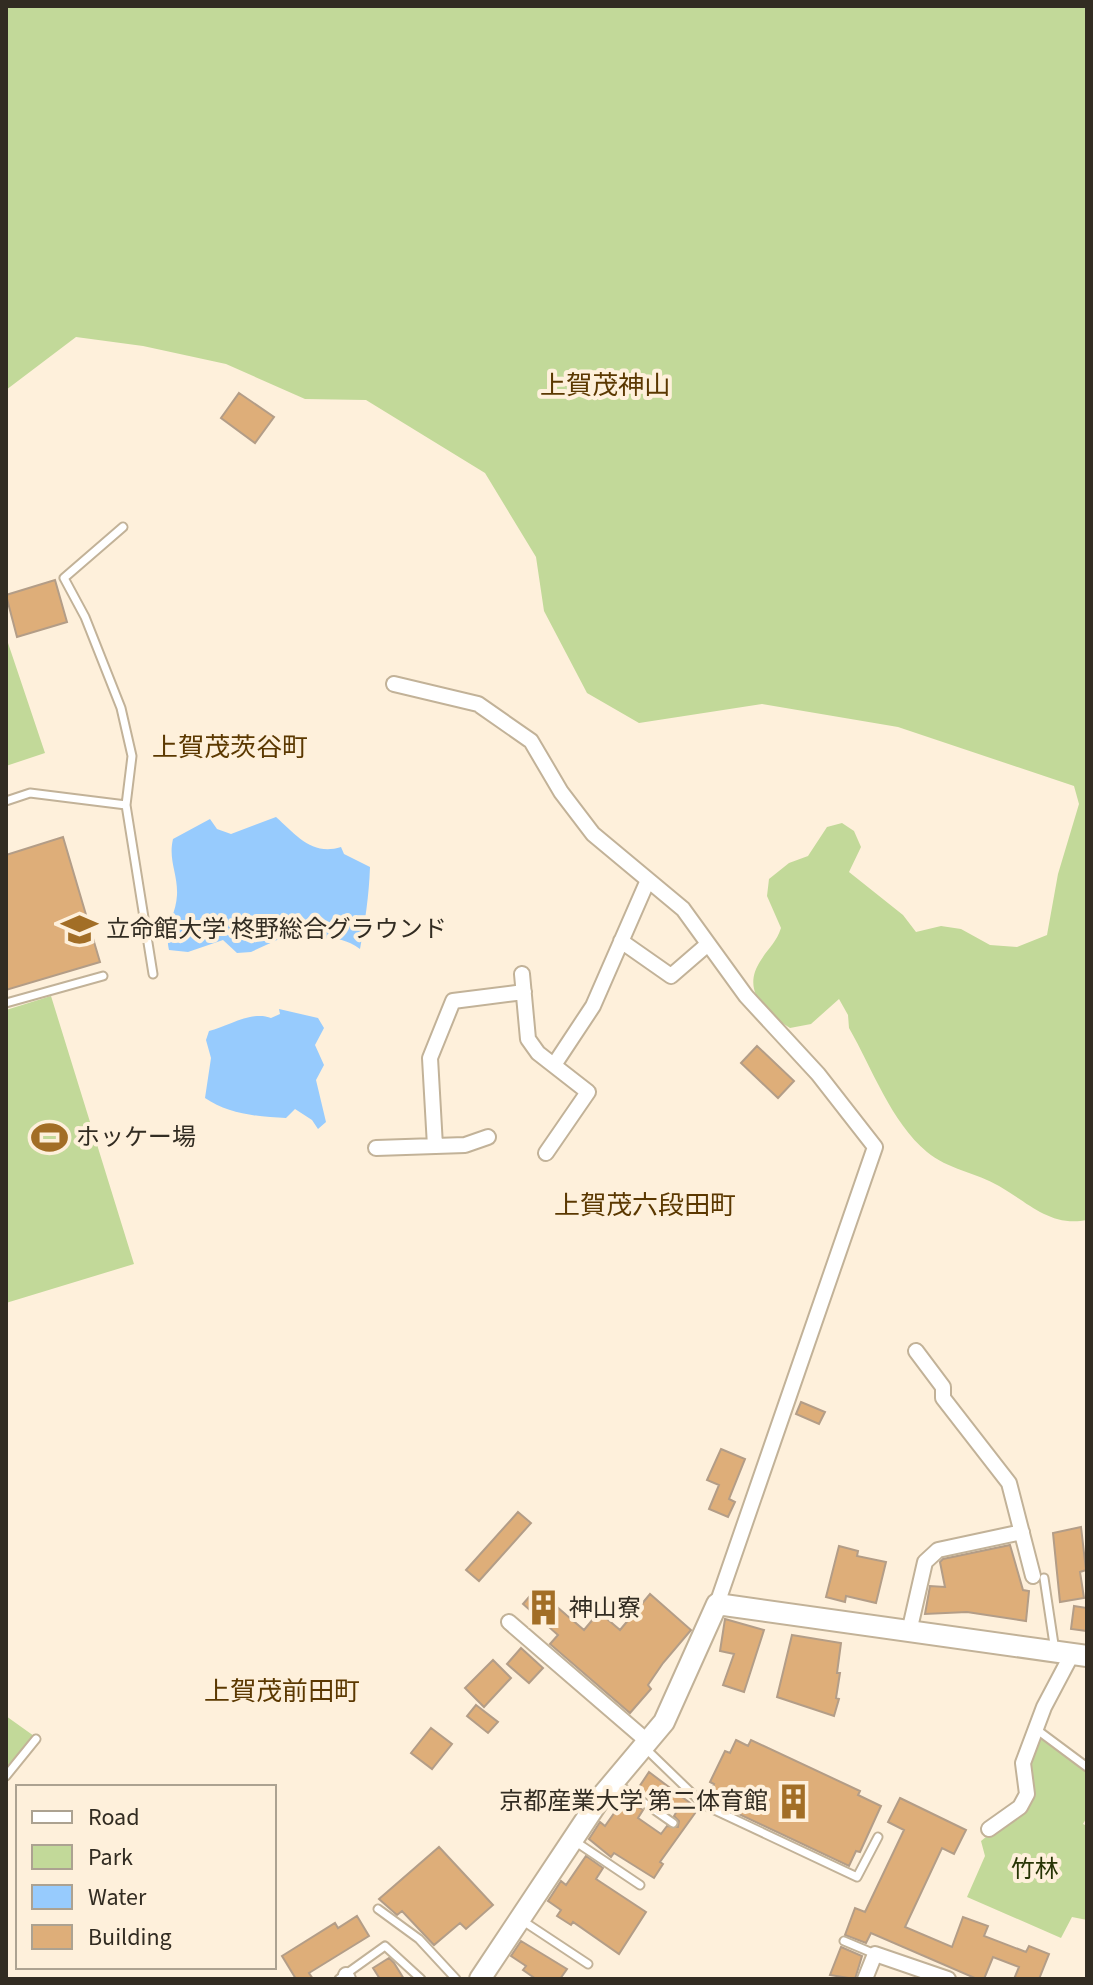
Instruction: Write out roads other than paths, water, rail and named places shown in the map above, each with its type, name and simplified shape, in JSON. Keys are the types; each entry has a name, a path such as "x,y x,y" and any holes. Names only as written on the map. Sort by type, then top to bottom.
{"street":[{"path":"394,684 478,704 511,724 531,741 561,792 593,834 683,909 746,996 818,1074 875,1147 717,1604 671,1709 613,1781 480,1979"},
{"path":"554,1065 593,1006 648,880"},
{"path":"621,941 671,976 708,944"},
{"path":"522,974 528,1039 588,1092 546,1153"},
{"path":"435,1146 430,1058 453,1001 524,992"},
{"path":"376,1148 465,1145 488,1137"},
{"path":"916,1351 943,1387 943,1398 1009,1483 1022,1532 1039,1577"},
{"path":"909,1632 925,1562 938,1550 1022,1532"},
{"path":"717,1604 1072,1654 1023,1763 1027,1794 1020,1807 989,1829"},
{"path":"509,1622 645,1744"},
{"path":"865,1979 875,1954 948,1979"}],"lane":[{"path":"123,527 64,578 85,617 121,708 132,756 126,805 153,974"},
{"path":"6,801 30,793 126,805"},
{"path":"6,1003 103,976"},
{"path":"1039,1577 1072,1654"},
{"path":"1036,1729 1087,1767"},
{"path":"6,1776 36,1739"},
{"path":"645,1744 704,1805 857,1877 878,1837"},
{"path":"613,1781 673,1823"},
{"path":"572,1840 640,1885"},
{"path":"378,1909 419,1939 456,1979"},
{"path":"520,1919 588,1964"},
{"path":"844,1941 875,1954"},
{"path":"344,1978 385,1946 421,1979"}],"water":[{"path":"276,817 305,842 321,849 341,847 344,854 370,867 360,949 342,940 288,935 251,952 237,953 223,940 188,952 169,950 168,935 177,895 173,839 210,819 217,829 231,834"},
{"path":"279,1009 318,1018 324,1028 315,1045 324,1065 316,1080 326,1122 318,1129 312,1120 295,1109 286,1118 255,1115 224,1108 205,1098 211,1058 206,1040 209,1031 256,1016 271,1018 280,1014"}],"place":[{"name":"立命館大学 柊野総合グラウンド","path":"80,929"},
{"name":"ホッケー場","path":"50,1137"},
{"name":"神山寮","path":"543,1608"},
{"name":"京都産業大学 第二体育館","path":"794,1801"}],"district":[{"name":"上賀茂神山","path":"605,385"},
{"name":"上賀茂茨谷町","path":"230,747"},
{"name":"上賀茂六段田町","path":"645,1205"},
{"name":"上賀茂前田町","path":"282,1691"}],"park label":[{"name":"竹林","path":"1035,1869"}]}
